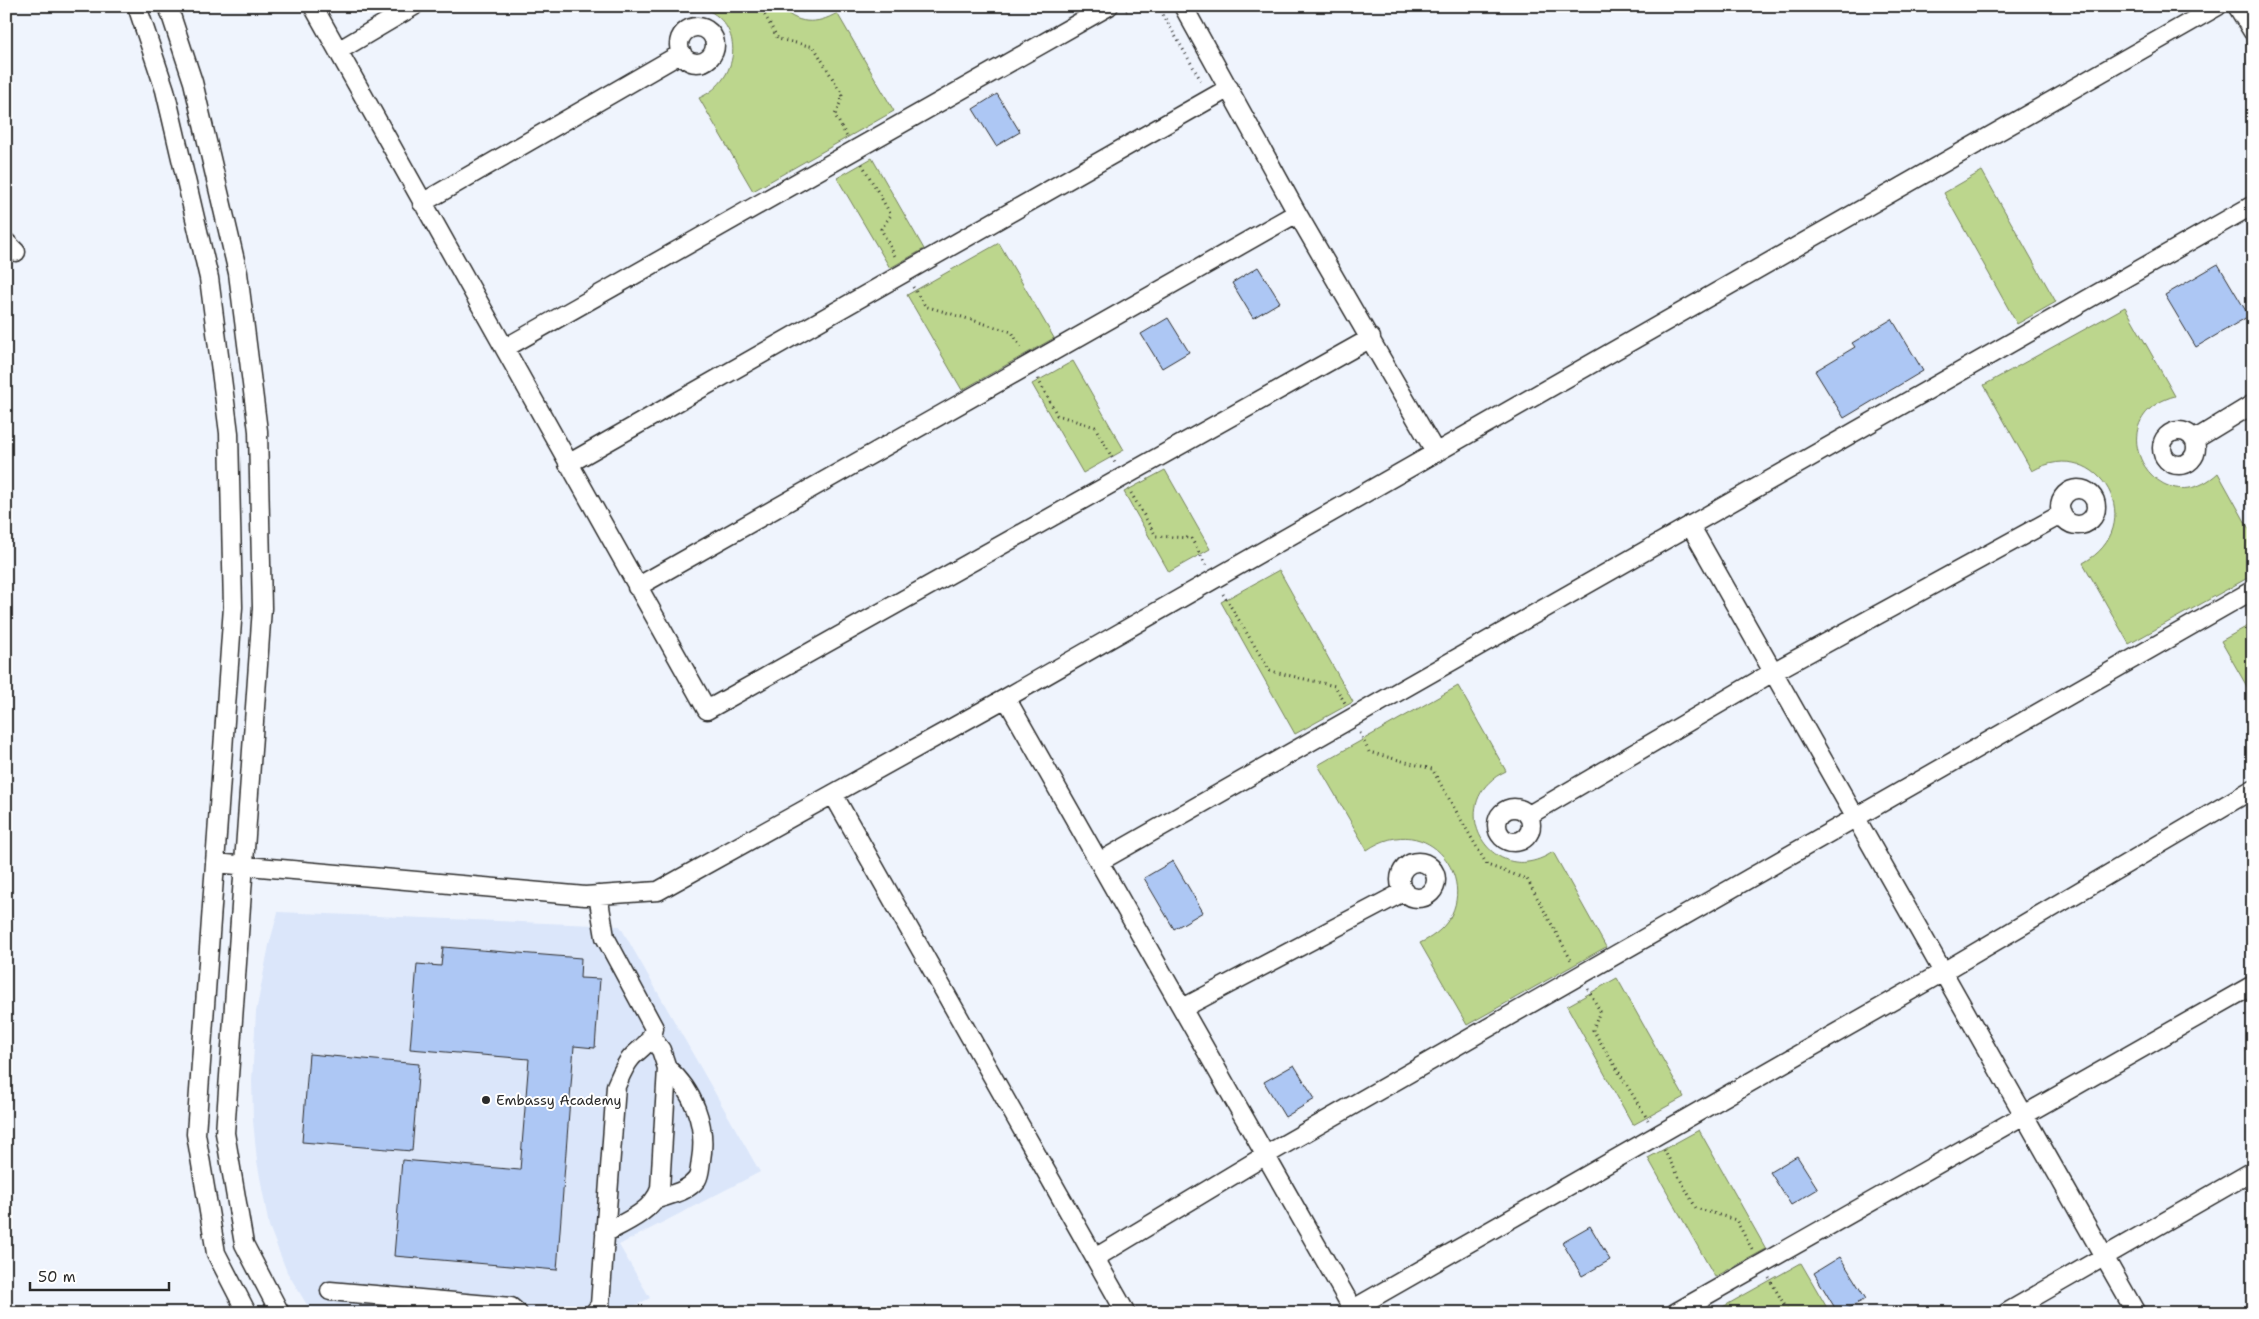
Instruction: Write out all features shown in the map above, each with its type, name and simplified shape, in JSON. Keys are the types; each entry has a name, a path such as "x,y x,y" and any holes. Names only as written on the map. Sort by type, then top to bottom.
{"street":[{"path":"137,6 165,90 209,278 229,433 233,607 196,1134 216,1253 247,1313"},
{"path":"168,6 194,82 238,273 258,431 262,608 226,1132 244,1244 280,1313"},
{"path":"313,6 707,710 1123,469 1371,338"},
{"path":"338,51 414,6"},
{"path":"1183,6 1297,213 1436,452"},
{"path":"215,863 585,896 658,891 1006,698 2218,6"},
{"path":"2237,6 2253,32"},
{"path":"505,348 854,150 1114,11"},
{"path":"422,203 682,53"},
{"path":"568,464 1229,88"},
{"path":"1099,862 2253,204"},
{"path":"637,587 1030,373 1297,213"},
{"path":"2194,440 2253,404"},
{"path":"1529,815 1773,672 2062,514"},
{"path":"1690,525 2136,1313"},
{"path":"1095,1258 1266,1155 2253,590"},
{"path":"1006,698 1354,1311 1653,1128 1943,972 2253,789"},
{"path":"833,794 1126,1313"},
{"path":"1183,1008 1405,891"},
{"path":"594,1313 600,1306 616,1086 631,1058 643,1049 652,1038 654,1028 605,938 598,895"},
{"path":"1675,1313 2253,985"},
{"path":"652,1038 661,1050 666,1068 660,1190 657,1199"},
{"path":"605,1233 623,1224 657,1199 683,1191 698,1177 702,1154 702,1126 692,1098 682,1081 666,1068"},
{"path":"2006,1313 2104,1255 2253,1172"},
{"path":"330,1291 511,1306 518,1313"}],"path":[{"path":"760,6 778,39 814,47 843,96 835,115 891,215 881,229 904,273 925,306 1012,332 1030,373 1037,376 1057,415 1095,427 1116,466 1123,469 1156,536 1191,538 1270,671 1336,686 1369,752 1432,769 1487,865 1526,879 1600,1011 1593,1030 1653,1128 1696,1208 1736,1220 1789,1313"},
{"path":"788,6 803,11 819,6"},
{"path":"1114,11 1135,6"},
{"path":"905,292 922,283"},
{"path":"1581,997 1598,987"},
{"path":"1653,1128 1658,1117"},
{"path":"1640,1126 1653,1128"}],"shaded area":[{"name":"Embassy Academy","path":"278,912 620,926 760,1172 619,1245 650,1298 621,1313 312,1313 287,1272 269,1226 257,1161 253,1121 252,1080 256,1012 269,945"}],"green space":[{"path":"696,6 780,6 793,17 807,21 822,20 837,13 894,111 753,191 699,98 714,89 724,77 731,64 733,49 731,35 724,23 712,13"},
{"path":"872,158 924,249 890,268 837,178"},
{"path":"1982,171 2056,302 2017,324 1944,193"},
{"path":"999,243 1054,338 962,390 907,295"},
{"path":"2125,307 2175,396 2151,408 2139,425 2137,445 2143,464 2156,479 2174,488 2195,487 2218,473 2253,536 2253,575 2129,644 2083,563 2103,547 2113,528 2114,508 2108,489 2096,474 2078,464 2056,463 2032,471 1984,385"},
{"path":"1073,361 1124,450 1083,473 1032,384"},
{"path":"1165,470 1210,549 1169,572 1124,492"},
{"path":"1279,570 1353,702 1295,734 1221,602"},
{"path":"2253,623 2253,697 2221,641"},
{"path":"1458,686 1506,771 1487,785 1477,802 1476,821 1482,839 1493,853 1510,861 1530,862 1553,852 1606,947 1467,1025 1420,943 1443,927 1455,907 1456,885 1449,865 1436,849 1416,839 1393,838 1367,850 1318,765"},
{"path":"1617,978 1684,1097 1633,1125 1567,1006"},
{"path":"1699,1130 1766,1249 1715,1277 1648,1158"},
{"path":"1801,1263 1830,1313 1712,1313"}],"building":[{"path":"997,94 1020,132 996,146 973,109"},
{"path":"2218,264 2249,316 2196,347 2165,295"},
{"path":"1258,267 1280,302 1253,318 1232,283"},
{"path":"1168,318 1189,352 1162,368 1141,334"},
{"path":"1892,319 1923,371 1844,418 1815,371 1855,347 1852,343"},
{"path":"1173,861 1203,912 1174,929 1144,878"},
{"path":"443,947 581,958 580,978 600,979 595,1048 574,1046 557,1270 394,1256 402,1160 520,1170 529,1059 410,1049 417,964 441,966"},
{"path":"309,1054 419,1064 412,1151 302,1142"},
{"path":"1294,1065 1315,1099 1285,1117 1264,1082"},
{"path":"1797,1156 1818,1189 1791,1205 1770,1172"},
{"path":"1590,1226 1610,1260 1582,1276 1562,1242"},
{"path":"1840,1257 1866,1299 1838,1313 1814,1273"}],"place":[{"name":"Embassy Academy","path":"486,1100"}]}
